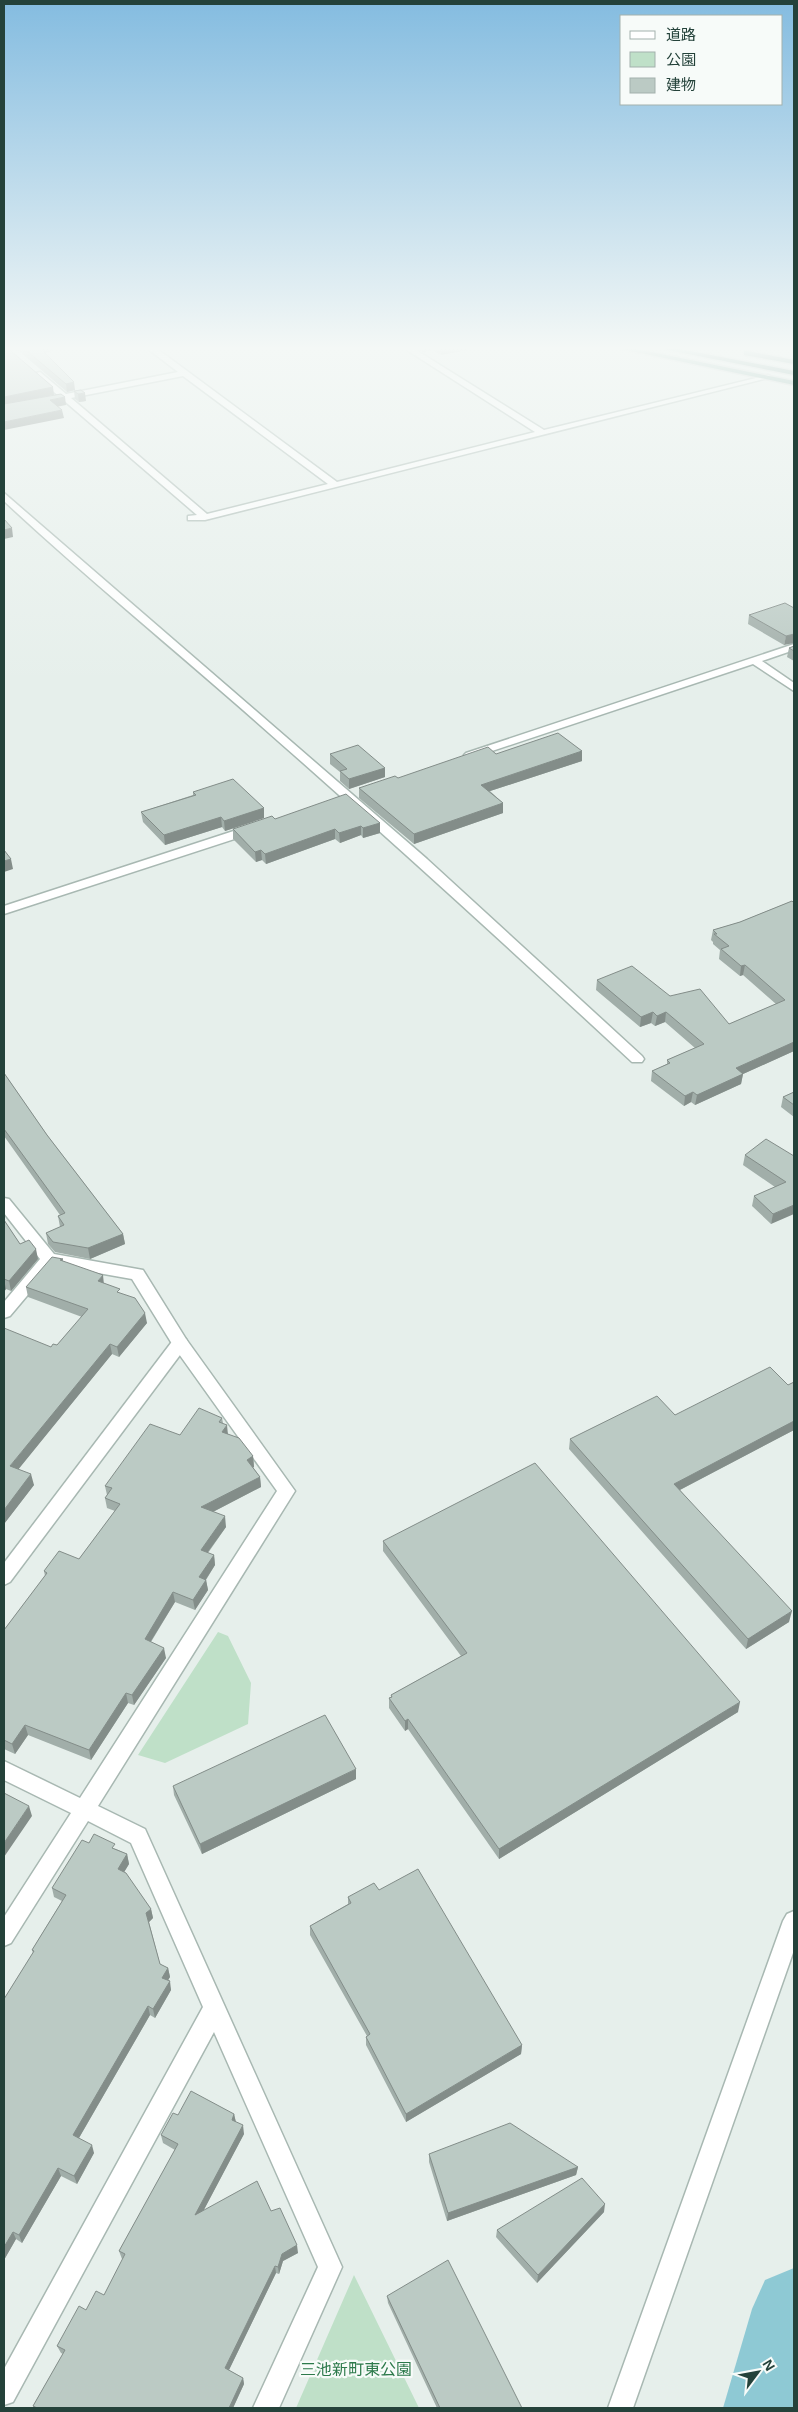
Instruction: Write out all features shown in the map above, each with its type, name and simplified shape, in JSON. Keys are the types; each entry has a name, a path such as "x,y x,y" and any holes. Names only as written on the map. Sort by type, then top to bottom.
{"street":[{"path":"135,458 205,517"},
{"path":"299,458 336,485"},
{"path":"191,518 205,517 445,458"},
{"path":"4,496 61,549 353,795 637,1059"},
{"path":"458,760 794,647"},
{"path":"754,660 794,688"},
{"path":"330,803 353,795"},
{"path":"4,910 266,824"},
{"path":"4,1204 49,1259 137,1274 180,1343 286,1491 86,1810 4,1936"},
{"path":"4,1312 49,1259"},
{"path":"4,1577 180,1343"},
{"path":"4,1770 138,1836 330,2267 266,2408"},
{"path":"620,2408 794,1921"},
{"path":"4,2393 215,2008"}],"green space":[{"path":"218,1632 228,1636 251,1683 248,1724 165,1763 138,1755"},
{"name":"三池新町東公園","path":"354,2275 419,2408 296,2408"}],"building":[{"path":"4,519 12,528 4,530"},
{"path":"785,603 794,608 794,634 786,636 749,615"},
{"path":"558,733 582,751 481,785 503,803 414,834 359,788 395,776 398,778 488,747 496,754"},
{"path":"358,745 385,768 349,779 340,771 347,769 330,754"},
{"path":"233,779 264,808 224,821 221,817 164,835 141,812 196,795 193,792"},
{"path":"346,794 380,823 363,828 361,826 339,833 335,829 265,854 261,850 255,852 233,829 272,816 275,819"},
{"path":"4,850 11,859 4,861"},
{"path":"792,901 794,903 794,1042 736,1068 743,1074 697,1095 693,1092 685,1096 652,1071 670,1063 667,1060 704,1044 666,1012 657,1016 653,1012 641,1017 597,980 632,966 670,996 700,989 729,1024 785,1000 745,965 741,966 721,949 729,946 714,934 717,934 713,930 740,922"},
{"path":"4,1073 47,1135 123,1234 88,1248 53,1242 46,1233 64,1225 58,1216 65,1213 4,1129"},
{"path":"794,1092 794,1105 783,1097"},
{"path":"766,1139 794,1156 794,1205 773,1214 754,1196 786,1182 745,1155"},
{"path":"4,1220 20,1244 29,1240 36,1249 9,1281 4,1279"},
{"path":"52,1257 63,1259 60,1260 103,1275 98,1281 120,1289 117,1292 135,1298 145,1313 117,1347 110,1344 10,1466 31,1474 4,1510 4,1328 51,1347 53,1344 57,1345 88,1309 26,1287"},
{"path":"770,1367 788,1385 794,1382 794,1421 674,1484 792,1611 748,1639 570,1439 657,1396 675,1415"},
{"path":"199,1408 222,1418 219,1422 227,1425 222,1432 239,1438 253,1456 247,1460 260,1477 201,1507 225,1516 201,1550 214,1555 199,1577 206,1580 193,1600 173,1592 145,1639 164,1648 132,1695 126,1693 89,1750 25,1725 12,1744 4,1740 4,1630 47,1573 44,1571 59,1551 79,1559 120,1504 105,1498 112,1488 105,1486 150,1424 180,1435"},
{"path":"535,1463 740,1702 499,1849 408,1719 405,1721 389,1698 392,1697 391,1695 467,1653 383,1541"},
{"path":"325,1715 356,1769 200,1844 173,1786"},
{"path":"4,1793 29,1806 4,1843"},
{"path":"94,1834 115,1844 112,1848 127,1854 118,1869 126,1873 151,1909 146,1913 160,1964 168,1968 162,1978 170,1981 153,2009 148,2006 73,2135 92,2145 74,2176 58,2168 19,2235 13,2232 4,2247 4,1999 66,1895 52,1888 82,1840 89,1843"},
{"path":"418,1869 522,2045 406,2114 366,2037 370,2034 310,1926 351,1903 348,1897 374,1883 379,1890"},
{"path":"191,2091 234,2114 232,2120 243,2125 195,2215 257,2181 271,2211 280,2208 297,2245 282,2254 278,2267 275,2266 225,2368 243,2378 229,2408 37,2408 33,2406 65,2350 57,2346 79,2306 86,2310 96,2291 104,2295 125,2254 119,2251 178,2144 161,2135 173,2113 178,2115"},
{"path":"510,2123 578,2167 448,2213 429,2154"},
{"path":"582,2178 605,2204 538,2275 497,2230"},
{"path":"448,2260 522,2408 440,2408 387,2296"}],"waterway":[{"path":"766,2408 794,2309"}]}
